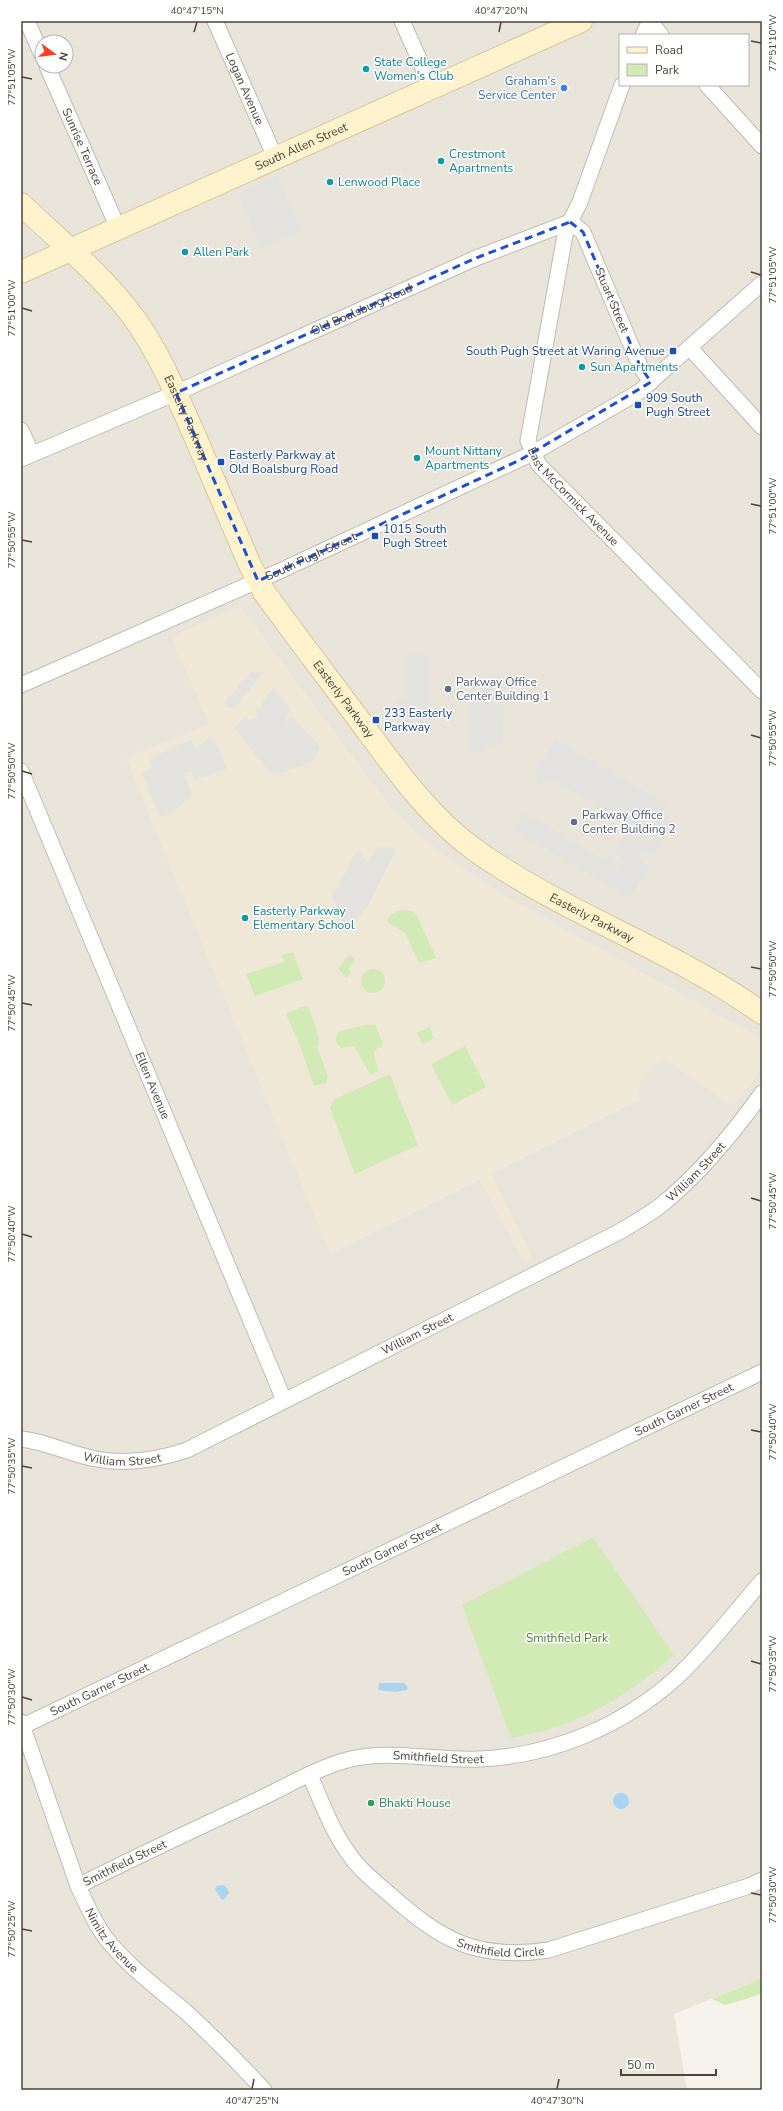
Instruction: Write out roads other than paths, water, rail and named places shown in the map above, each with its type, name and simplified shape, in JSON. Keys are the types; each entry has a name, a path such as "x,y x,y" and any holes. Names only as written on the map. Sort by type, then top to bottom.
{"main road":[{"name":"South Allen Street","path":"21,272 581,21"},
{"name":"Easterly Parkway","path":"21,204 111,291 132,315 152,346 176,393 258,581 276,608 403,778 437,817 463,840 536,888 704,976 762,1013"}],"street":[{"path":"27,21 34,37"},
{"name":"Logan Avenue","path":"215,21 275,157"},
{"path":"402,21 432,88"},
{"path":"644,34 650,21 660,34"},
{"name":"Sunrise Terrace","path":"51,74 118,228"},
{"path":"570,222 580,202 622,86"},
{"path":"708,86 762,146"},
{"name":"Stuart Street","path":"570,222 583,232 640,366 651,382"},
{"name":"Old Boalsburg Road","path":"26,457 176,393 476,258 570,222"},
{"name":"East McCormick Avenue","path":"570,222 565,235 528,441 539,465 762,691"},
{"name":"South Pugh Street","path":"21,685 258,581 533,453 639,392 762,283"},
{"path":"690,348 762,427"},
{"path":"21,430 26,457"},
{"name":"Ellen Avenue","path":"21,771 284,1400"},
{"name":"William Street","path":"21,1439 95,1459 118,1462 149,1461 187,1450 619,1232 653,1210 703,1167 741,1122 762,1093"},
{"name":"South Garner Street","path":"22,1725 762,1372"},
{"name":"Smithfield Street","path":"78,1886 332,1765 365,1757 485,1759 525,1754 577,1739 628,1713 672,1681 700,1653 762,1580"},
{"name":"Nimitz Avenue","path":"22,1725 78,1886 88,1908 105,1936 123,1958 228,2052 264,2090"},
{"name":"Smithfield Circle","path":"310,1775 342,1844 349,1855 367,1874 396,1900 443,1935 463,1945 491,1952 520,1954 549,1950 749,1886 762,1880"}],"water":[{"path":"379,1683 404,1683 408,1688 407,1690 395,1692 378,1690"},
{"path":"621,1793 628,1798 629,1801 624,1808 621,1809 614,1804 613,1801 618,1794"},
{"path":"223,1885 227,1888 229,1893 223,1900 215,1889 217,1886"}],"place":[{"name":"State College Women's Club","path":"366,69"},
{"name":"Graham's Service Center","path":"564,88"},
{"name":"Crestmont Apartments","path":"441,161"},
{"name":"Lenwood Place","path":"330,182"},
{"name":"Allen Park","path":"185,252"},
{"name":"South Pugh Street at Waring Avenue","path":"673,351"},
{"name":"Sun Apartments","path":"582,367"},
{"name":"909 South Pugh Street","path":"638,405"},
{"name":"Mount Nittany Apartments","path":"417,458"},
{"name":"Easterly Parkway at Old Boalsburg Road","path":"221,462"},
{"name":"1015 South Pugh Street","path":"375,536"},
{"name":"Parkway Office Center Building 1","path":"448,689"},
{"name":"233 Easterly Parkway","path":"376,720"},
{"name":"Parkway Office Center Building 2","path":"574,822"},
{"name":"Easterly Parkway Elementary School","path":"245,918"},
{"name":"Bhakti House","path":"371,1803"}],"park label":[{"name":"Smithfield Park","path":"567,1638"}]}
